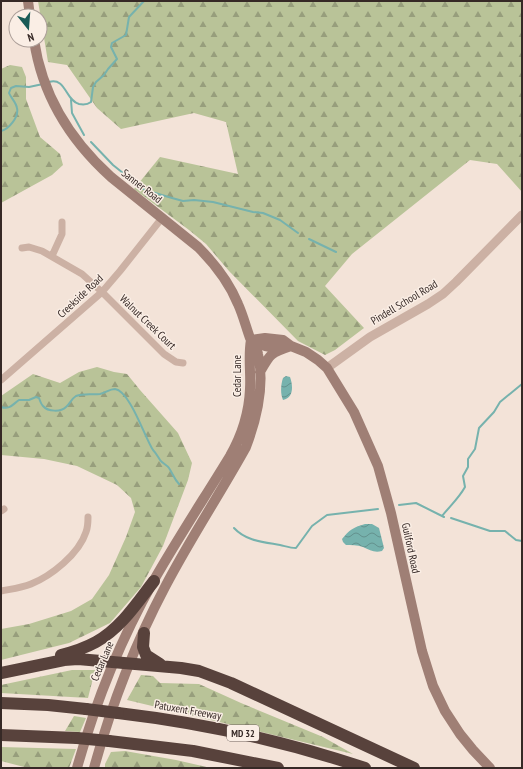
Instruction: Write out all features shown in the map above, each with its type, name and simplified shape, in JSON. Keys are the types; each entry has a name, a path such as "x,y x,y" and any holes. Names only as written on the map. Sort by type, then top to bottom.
{"highway":[{"path":"1,673 80,650 97,642 111,632 131,612 154,581"},
{"path":"144,633 143,647 146,655 165,666"},
{"path":"1,673 64,660 78,659 165,666 199,671 231,683 414,768"},
{"name":"Patuxent Freeway","path":"1,703 48,705 162,718 246,734 297,747 365,768"},
{"name":"MD 32","path":"1,735 109,740 193,751 278,768"}],"main road":[{"name":"Sanner Road","path":"36,48 47,91 70,132 88,155 111,177 198,247 216,268 238,304 251,340"},
{"name":"Guilford Road","path":"251,340 265,338 283,340 287,348 306,352 327,368 354,412 378,466 391,513 422,651 433,686 445,711 460,734 490,768"},
{"name":"Cedar Lane","path":"94,768 113,706 130,664 165,587 246,447 254,427 260,391 260,372 258,353 251,340"},
{"name":"Cedar Lane","path":"77,768 99,700 114,661 154,581 239,439 245,423 248,407 250,390 249,353 251,340"},
{"path":"260,372 272,354 287,348"}],"street":[{"name":"Pindell School Road","path":"327,368 370,337 443,294 522,216"},
{"name":"Creekside Road","path":"1,380 102,292 162,218"},
{"path":"52,256 62,234 62,222"},
{"name":"Walnut Creek Court","path":"22,248 35,248 52,256 82,274 164,354 176,362 183,363"},
{"path":"1,591 30,584 41,579 62,565 83,540 86,533 88,517"}],"green space":[{"path":"38,1 522,1 522,192 497,164 470,160 352,254 325,286 364,328 335,350 325,355 298,341 229,271 206,244 134,189 160,157 238,174 226,122 194,113 121,129 97,108 67,65 48,62 46,48 48,48 48,8 39,8"},
{"path":"10,65 22,67 26,77 26,99 40,137 60,154 63,165 52,175 1,203 1,69"},
{"path":"97,367 127,374 178,433 192,463 188,480 163,546 141,587 110,623 69,643 1,660 1,629 29,624 71,611 92,599 109,575 126,537 135,512 131,498 117,485 77,466 44,459 1,455 1,396 33,374 60,383 79,372"},
{"path":"72,670 95,670 88,698 1,693 1,685"},
{"path":"141,675 153,676 160,683 199,684 323,737 353,754 127,700"},
{"path":"74,716 86,718 80,732 65,731"},
{"path":"1,747 76,749 69,768 28,768 1,761"},
{"path":"125,751 211,768 105,768 105,764 111,752"}],"water":[{"path":"286,376 290,377 292,391 287,399 283,400 281,386 283,378"},
{"path":"365,524 372,524 379,528 384,548 382,551 374,551 361,546 346,545 343,542 342,539 349,531"}],"waterway":[{"path":"49,82 55,81 59,83 74,102 79,104 88,104 91,102 93,87 96,82 117,59 111,47 112,43 126,35 129,17 144,1"},
{"path":"1,131 10,125 15,119 17,111 15,102 9,93 11,88 16,86 29,87 43,84"},
{"path":"71,100 72,113 84,135"},
{"path":"91,142 113,165 128,177"},
{"path":"136,183 145,190 183,201 194,200 213,202 263,213 280,220 298,233"},
{"path":"309,239 336,252"},
{"path":"442,516 465,487 463,476 468,467 468,459 475,449 479,428 494,412 500,402 522,384"},
{"path":"1,407 7,408 19,400 29,400 36,397 39,398 45,408 58,410 64,409 76,396 100,394 115,389 121,392 132,406 153,450 161,461 169,468 179,484"},
{"path":"399,505 416,503 444,517"},
{"path":"234,528 244,536 261,542 296,548 312,526 327,515 378,509"},
{"path":"451,518 490,531 505,531 516,540 522,541"}]}
